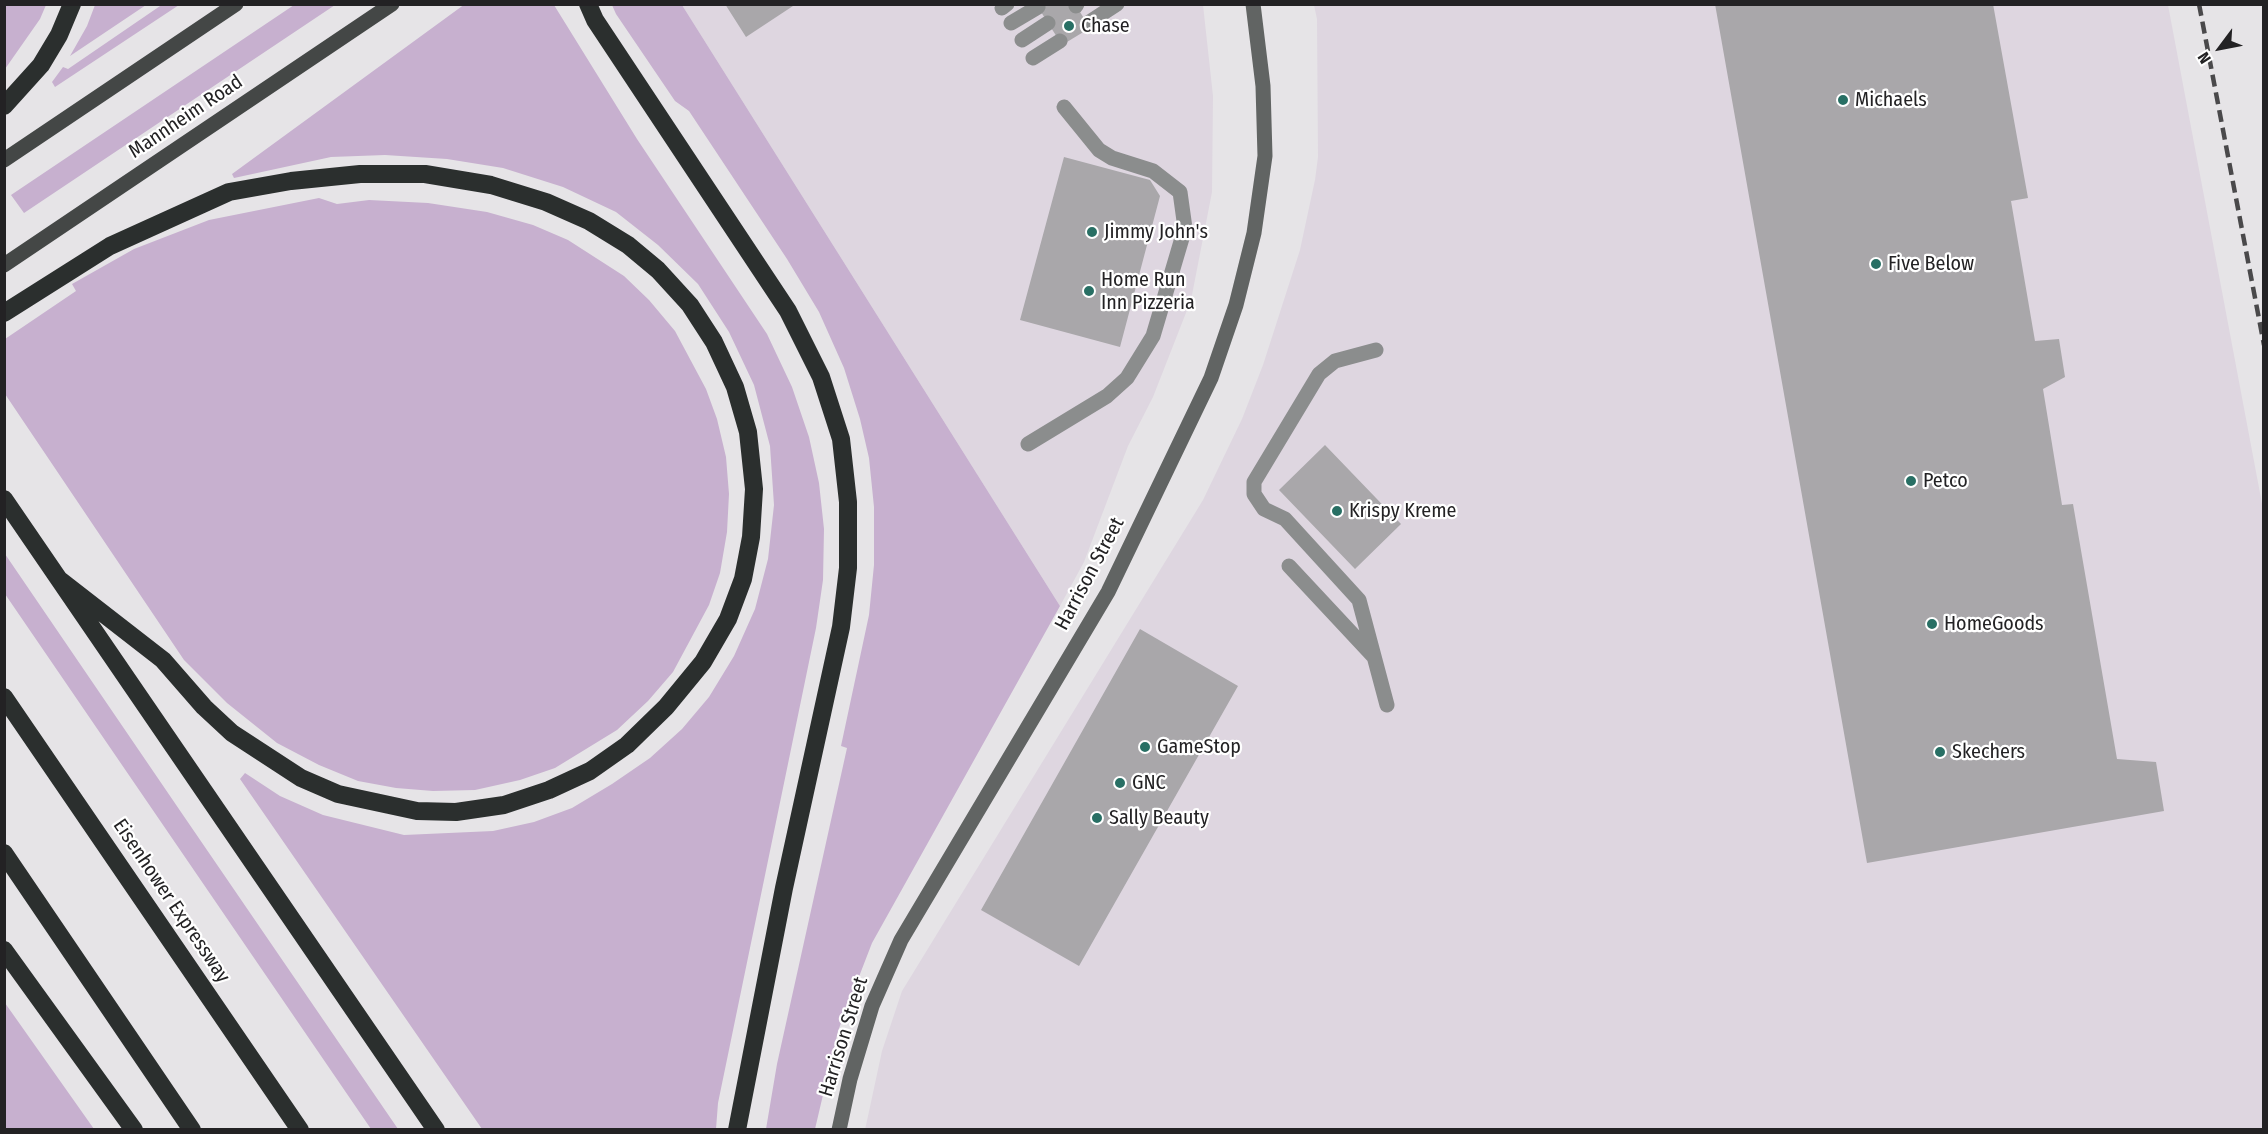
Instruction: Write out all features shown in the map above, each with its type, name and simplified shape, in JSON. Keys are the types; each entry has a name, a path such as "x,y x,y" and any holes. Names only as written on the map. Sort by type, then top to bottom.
{"highway":[{"path":"4,106 41,65 59,35 72,4"},
{"path":"588,4 595,20 788,311 821,377 841,440 848,502 848,568 841,627 784,888 737,1130"},
{"path":"4,313 110,246 229,192 291,181 360,174 425,174 491,185 546,202 589,221 628,245 658,270 690,305 714,342 735,387 747,432 754,489 749,548 743,579 728,619 703,662 666,707 627,745 590,771 549,790 504,805 456,813 417,811 374,804 338,794 276,764 232,733 204,707 163,660 60,580"},
{"path":"4,499 436,1130"},
{"name":"Eisenhower Expressway","path":"4,697 300,1130"},
{"path":"4,853 192,1130"},
{"path":"4,950 134,1130"}],"main road":[{"path":"7,159 237,4"},
{"name":"Mannheim Road","path":"4,265 392,4"},
{"name":"Harrison Street","path":"839,1130 850,1079 872,1006 901,940 1108,592 1211,378 1236,305 1252,242 1265,156 1263,86 1252,4"}],"lane":[{"path":"1088,23 1117,4"},
{"path":"1011,23 1038,7"},
{"path":"1022,40 1048,23"},
{"path":"1033,58 1060,41"},
{"path":"1028,444 1107,396 1127,378 1153,336 1185,228 1180,192 1153,171 1112,158 1098,150 1064,107"},
{"path":"1376,350 1335,361 1319,374 1254,482 1254,494 1264,509 1285,519 1359,600 1387,705"},
{"path":"1289,566 1375,658"}],"shaded area":[{"path":"5,4 46,5 40,19 5,69"},
{"path":"163,4 179,5 55,87 52,82 63,67 68,69"},
{"path":"465,4 554,5 637,139 767,334 792,387 809,437 819,483 824,529 823,580 816,628 718,1103 716,1129 482,1129 240,779 245,773 280,796 323,815 404,835 493,831 534,822 572,808 612,784 650,758 682,729 709,697 734,656 755,609 768,559 774,505 770,446 754,385 729,332 698,284 658,245 616,212 563,187 503,168 447,159 385,155 331,157 234,178 232,174"},
{"path":"95,5 146,5 70,56 87,26"},
{"path":"294,5 335,5 24,213 11,195"},
{"path":"612,5 682,5 1060,606 872,943 838,1031 815,1129 766,1129 777,1064 847,748 841,746 869,615 874,565 874,507 869,458 844,368 819,312 787,259 689,111 675,101"},
{"path":"682,5 1203,5 1213,96 1212,192 1191,300 1153,397 1128,446 1084,562 1060,606"},
{"path":"1314,5 2168,5 2263,509 2263,1129 865,1130 882,1051 902,991 1203,500 1242,419 1263,365 1300,250 1315,180 1318,157 1317,19"},
{"path":"319,198 337,204 369,200 428,203 487,212 533,225 568,240 624,276 649,300 675,331 706,389 717,419 726,457 729,494 727,532 720,573 709,605 673,672 648,701 617,730 555,768 520,780 475,790 433,791 396,788 358,781 319,765 277,743 227,703 184,660 5,394 5,339 76,291 72,284 134,249 209,220"},
{"path":"5,554 398,1129 371,1129 5,594"},
{"path":"5,1003 94,1129 5,1129"}],"building":[{"path":"725,4 796,4 746,37"},
{"name":"Chase","path":"1036,4 1075,4 1090,28 1062,45"},
{"path":"1715,4 1993,4 2028,198 2011,201 2035,341 2059,339 2065,377 2043,389 2062,505 2073,504 2117,759 2156,762 2164,811 1867,863"},
{"path":"1064,157 1150,180 1160,196 1120,347 1020,320"},
{"path":"1325,445 1401,524 1355,569 1279,490"},
{"path":"1140,629 1238,686 1079,966 981,910"}],"railway":[{"path":"2199,4 2264,345"}],"place":[{"name":"Chase","path":"1069,26"},
{"name":"Michaels","path":"1843,100"},
{"name":"Jimmy John's","path":"1092,232"},
{"name":"Five Below","path":"1876,264"},
{"name":"Home Run Inn Pizzeria","path":"1089,291"},
{"name":"Petco","path":"1911,481"},
{"name":"Krispy Kreme","path":"1337,511"},
{"name":"HomeGoods","path":"1932,624"},
{"name":"GameStop","path":"1145,747"},
{"name":"Skechers","path":"1940,752"},
{"name":"GNC","path":"1120,783"},
{"name":"Sally Beauty","path":"1097,818"}]}
